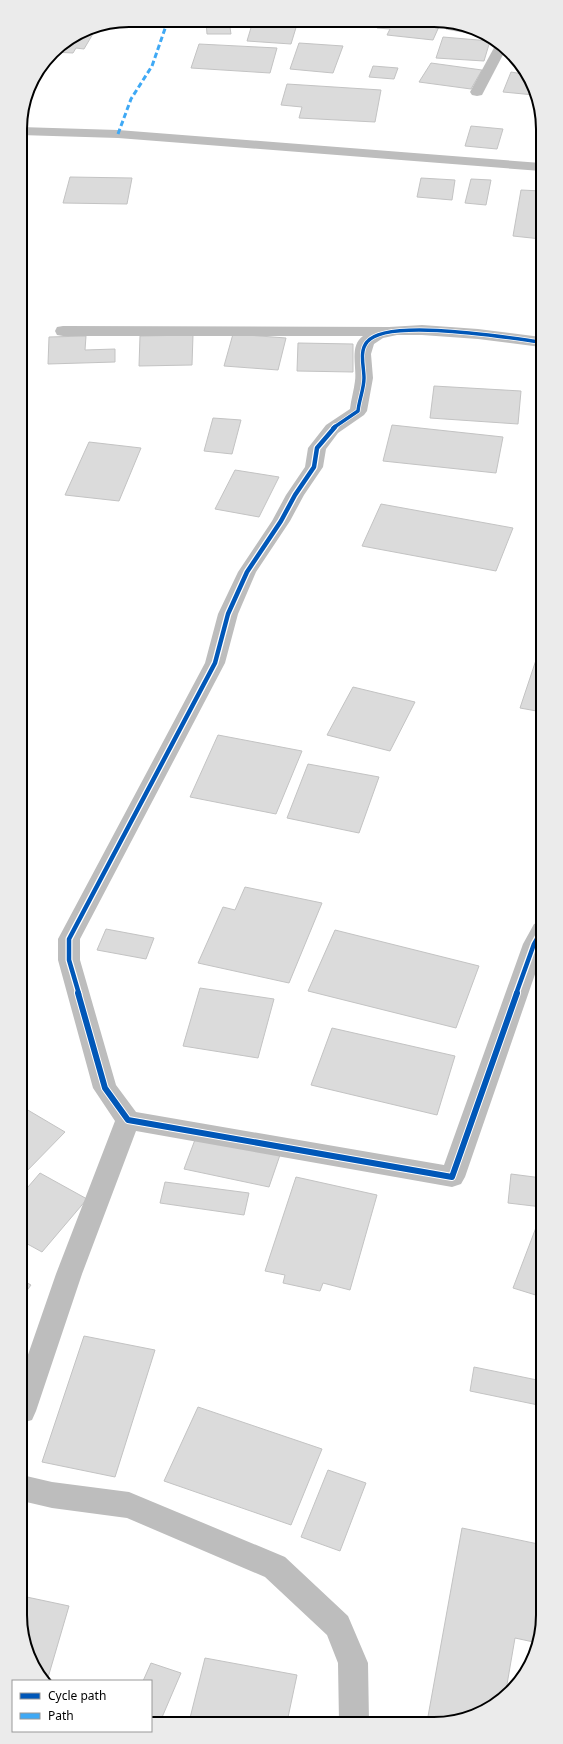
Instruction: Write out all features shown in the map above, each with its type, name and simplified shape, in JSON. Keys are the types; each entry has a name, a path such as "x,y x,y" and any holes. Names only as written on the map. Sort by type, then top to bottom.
{"street":[{"path":"478,92 498,50"},
{"path":"27,131 118,134 536,167"},
{"path":"63,331 434,330 482,333 536,341"},
{"path":"388,331 375,334 367,342 363,352 364,379 358,411 332,429 317,448 314,467 295,495 281,521 247,572 228,614 215,664 166,759 69,939 69,960 105,1088 128,1120 452,1177 536,940"},
{"path":"27,1396 69,1274 128,1120"},
{"path":"27,1489 52,1495 129,1505 274,1567 338,1626 353,1664 354,1717"}],"building":[{"path":"206,27 230,27 231,34 207,34"},
{"path":"251,27 296,27 291,44 247,41"},
{"path":"439,27 433,40 387,35 390,29 377,28"},
{"path":"446,29 454,29 470,33"},
{"path":"93,33 84,49 76,48 73,53 62,52 72,44"},
{"path":"443,37 484,41 489,44 484,61 436,58"},
{"path":"299,43 343,46 333,73 290,69"},
{"path":"199,44 277,48 270,73 191,68"},
{"path":"431,63 482,70 471,89 419,82"},
{"path":"373,66 398,68 394,79 369,77"},
{"path":"511,72 519,73 530,95 503,92"},
{"path":"287,84 381,90 375,122 299,118 302,107 281,105"},
{"path":"471,126 503,129 497,149 465,146"},
{"path":"70,177 132,178 127,204 63,203"},
{"path":"421,178 455,180 452,200 417,197"},
{"path":"471,179 491,180 486,205 465,203"},
{"path":"521,190 536,191 536,238 513,236"},
{"path":"233,334 286,338 278,370 224,366"},
{"path":"193,335 192,365 139,366 140,336"},
{"path":"86,336 85,350 115,349 115,362 48,364 49,337"},
{"path":"298,343 353,344 353,372 297,371"},
{"path":"434,386 521,391 518,424 430,418"},
{"path":"213,418 241,420 232,454 204,451"},
{"path":"392,425 503,437 496,473 383,461"},
{"path":"89,442 141,448 119,501 65,495"},
{"path":"235,470 279,477 259,517 215,509"},
{"path":"381,504 513,528 496,571 362,546"},
{"path":"536,660 536,711 520,708"},
{"path":"353,687 415,702 390,751 327,735"},
{"path":"218,735 302,751 276,814 190,797"},
{"path":"308,764 379,777 359,833 287,818"},
{"path":"245,887 322,903 289,983 198,963 223,907 235,910"},
{"path":"106,929 154,938 146,959 97,950"},
{"path":"335,930 479,966 456,1028 308,991"},
{"path":"200,988 274,999 258,1058 183,1046"},
{"path":"332,1028 455,1056 437,1115 311,1085"},
{"path":"27,1110 65,1132 27,1171"},
{"path":"196,1137 280,1155 269,1187 184,1169"},
{"path":"40,1173 87,1199 42,1252 27,1244 27,1188"},
{"path":"511,1174 536,1177 536,1206 508,1203"},
{"path":"296,1177 377,1195 350,1290 323,1283 320,1291 283,1283 285,1275 265,1271"},
{"path":"165,1182 249,1193 244,1215 160,1203"},
{"path":"536,1228 536,1295 513,1288"},
{"path":"27,1283 31,1285 27,1290"},
{"path":"84,1336 155,1350 115,1477 42,1462"},
{"path":"474,1367 536,1380 536,1405 470,1391"},
{"path":"198,1407 322,1449 291,1525 164,1481"},
{"path":"328,1470 366,1483 340,1551 301,1537"},
{"path":"462,1528 536,1544 536,1622 533,1642 515,1638 507,1686 491,1700 461,1714 428,1717"},
{"path":"27,1597 69,1606 48,1677 41,1666 30,1642"},
{"path":"205,1658 297,1675 288,1717 190,1717"},
{"path":"151,1663 181,1673 162,1717 152,1717 152,1680 143,1680"}],"marked path":[{"path":"118,134 131,99 152,66 166,27"}],"cycle path":[{"path":"536,341 450,331 422,330 397,330 378,334 367,341 363,354 364,378 358,411 332,429 317,448 314,467 295,495 281,521 247,572 228,614 215,663 69,939 69,960 105,1088 128,1120 452,1177 536,940"}]}
